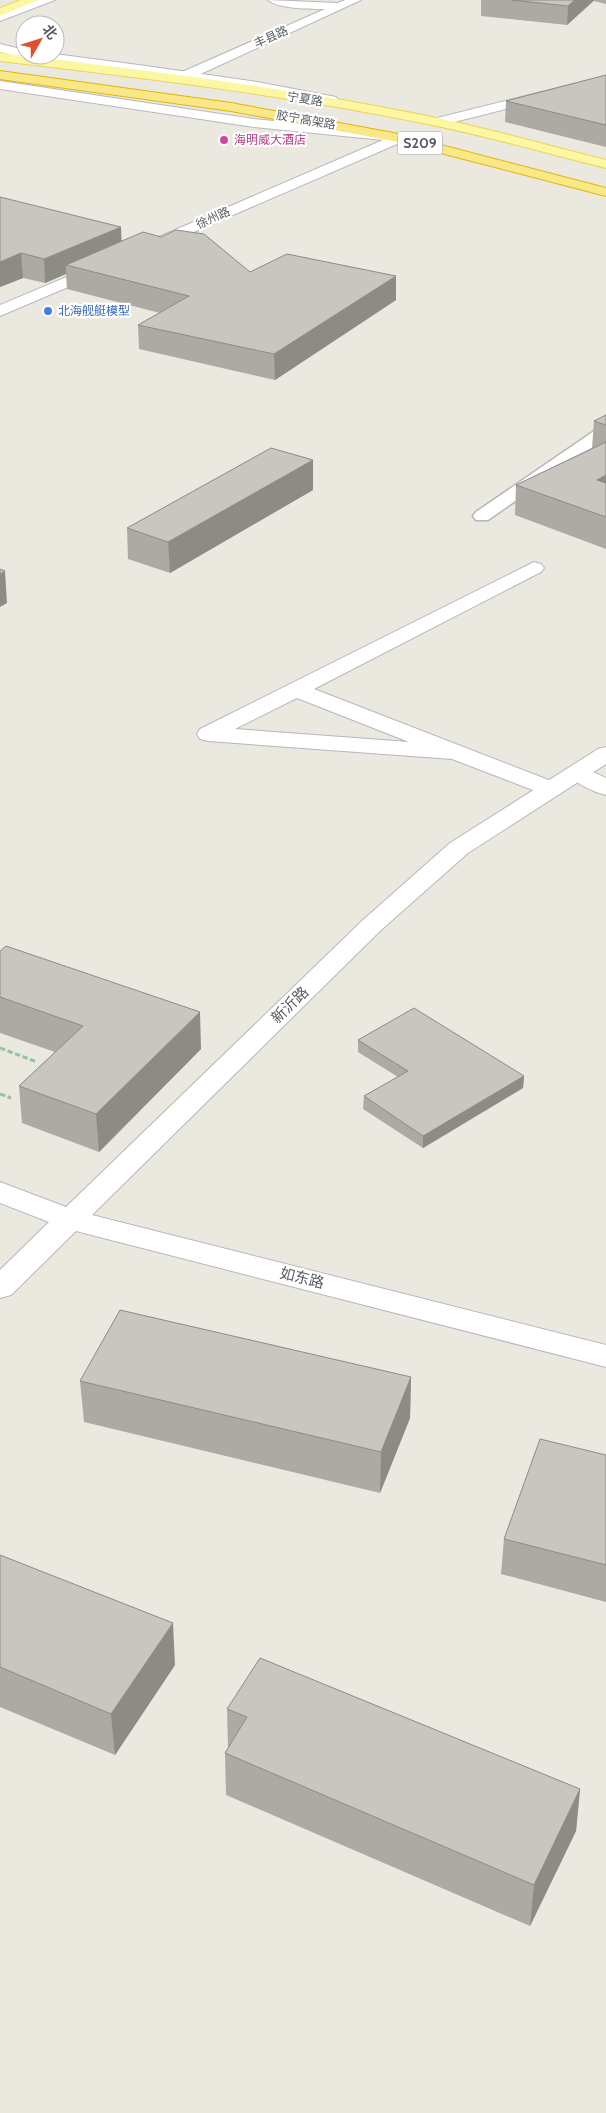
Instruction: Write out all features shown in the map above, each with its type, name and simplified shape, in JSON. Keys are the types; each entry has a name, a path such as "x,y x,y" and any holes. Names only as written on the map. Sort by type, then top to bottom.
{"highway":[{"name":"胶宁高架路","path":"1,54 186,88 379,119 464,138 606,176"},
{"name":"胶宁高架路","path":"0,76 231,107 399,138 606,192"}],"main road":[{"path":"0,6 16,0"},
{"path":"0,12 32,0"},
{"name":"宁夏路","path":"1,54 175,79 438,122 606,164"}],"street":[{"path":"0,17 49,0"},
{"path":"274,0 307,6 342,5"},
{"name":"丰县路","path":"187,75 355,0"},
{"path":"1,54 15,54"},
{"path":"65,59 273,88 371,110"},
{"path":"438,122 606,80"},
{"path":"0,84 254,123 399,138"},
{"name":"徐州路","path":"137,252 399,138"},
{"path":"0,311 119,260"},
{"path":"456,752 208,734 534,568"},
{"path":"296,690 551,789"},
{"name":"新沂路","path":"0,1288 72,1220 372,925 459,848 606,754"},
{"path":"578,772 606,788"},
{"name":"如东路","path":"0,1192 72,1220 606,1356"}],"lane":[{"path":"482,516 606,430"}],"path":[{"path":"0,1048 37,1062"},
{"path":"0,1094 11,1098"}],"building":[{"path":"512,0 575,0 568,6"},
{"path":"606,75 606,125 506,101"},
{"path":"0,197 121,227 44,259 21,253 0,262"},
{"path":"176,230 204,234 250,272 287,254 396,276 274,354 138,325 189,296 66,265 143,232 161,237"},
{"path":"606,415 606,425 594,421"},
{"path":"606,442 606,475 597,480 606,483 606,517 516,485"},
{"path":"271,448 313,460 168,542 127,528"},
{"path":"6,946 200,1012 96,1114 19,1086 83,1026 0,997 0,951"},
{"path":"414,1008 524,1076 423,1136 364,1096 408,1071 358,1040"},
{"path":"120,1310 411,1377 381,1452 80,1381"},
{"path":"540,1439 606,1455 606,1565 504,1539"},
{"path":"0,1555 173,1623 111,1714 0,1667"},
{"path":"260,1658 580,1789 534,1885 225,1753 247,1717 227,1709"}],"place":[{"name":"海明威大酒店","path":"224,140"},
{"name":"北海舰艇模型","path":"48,311"}]}
